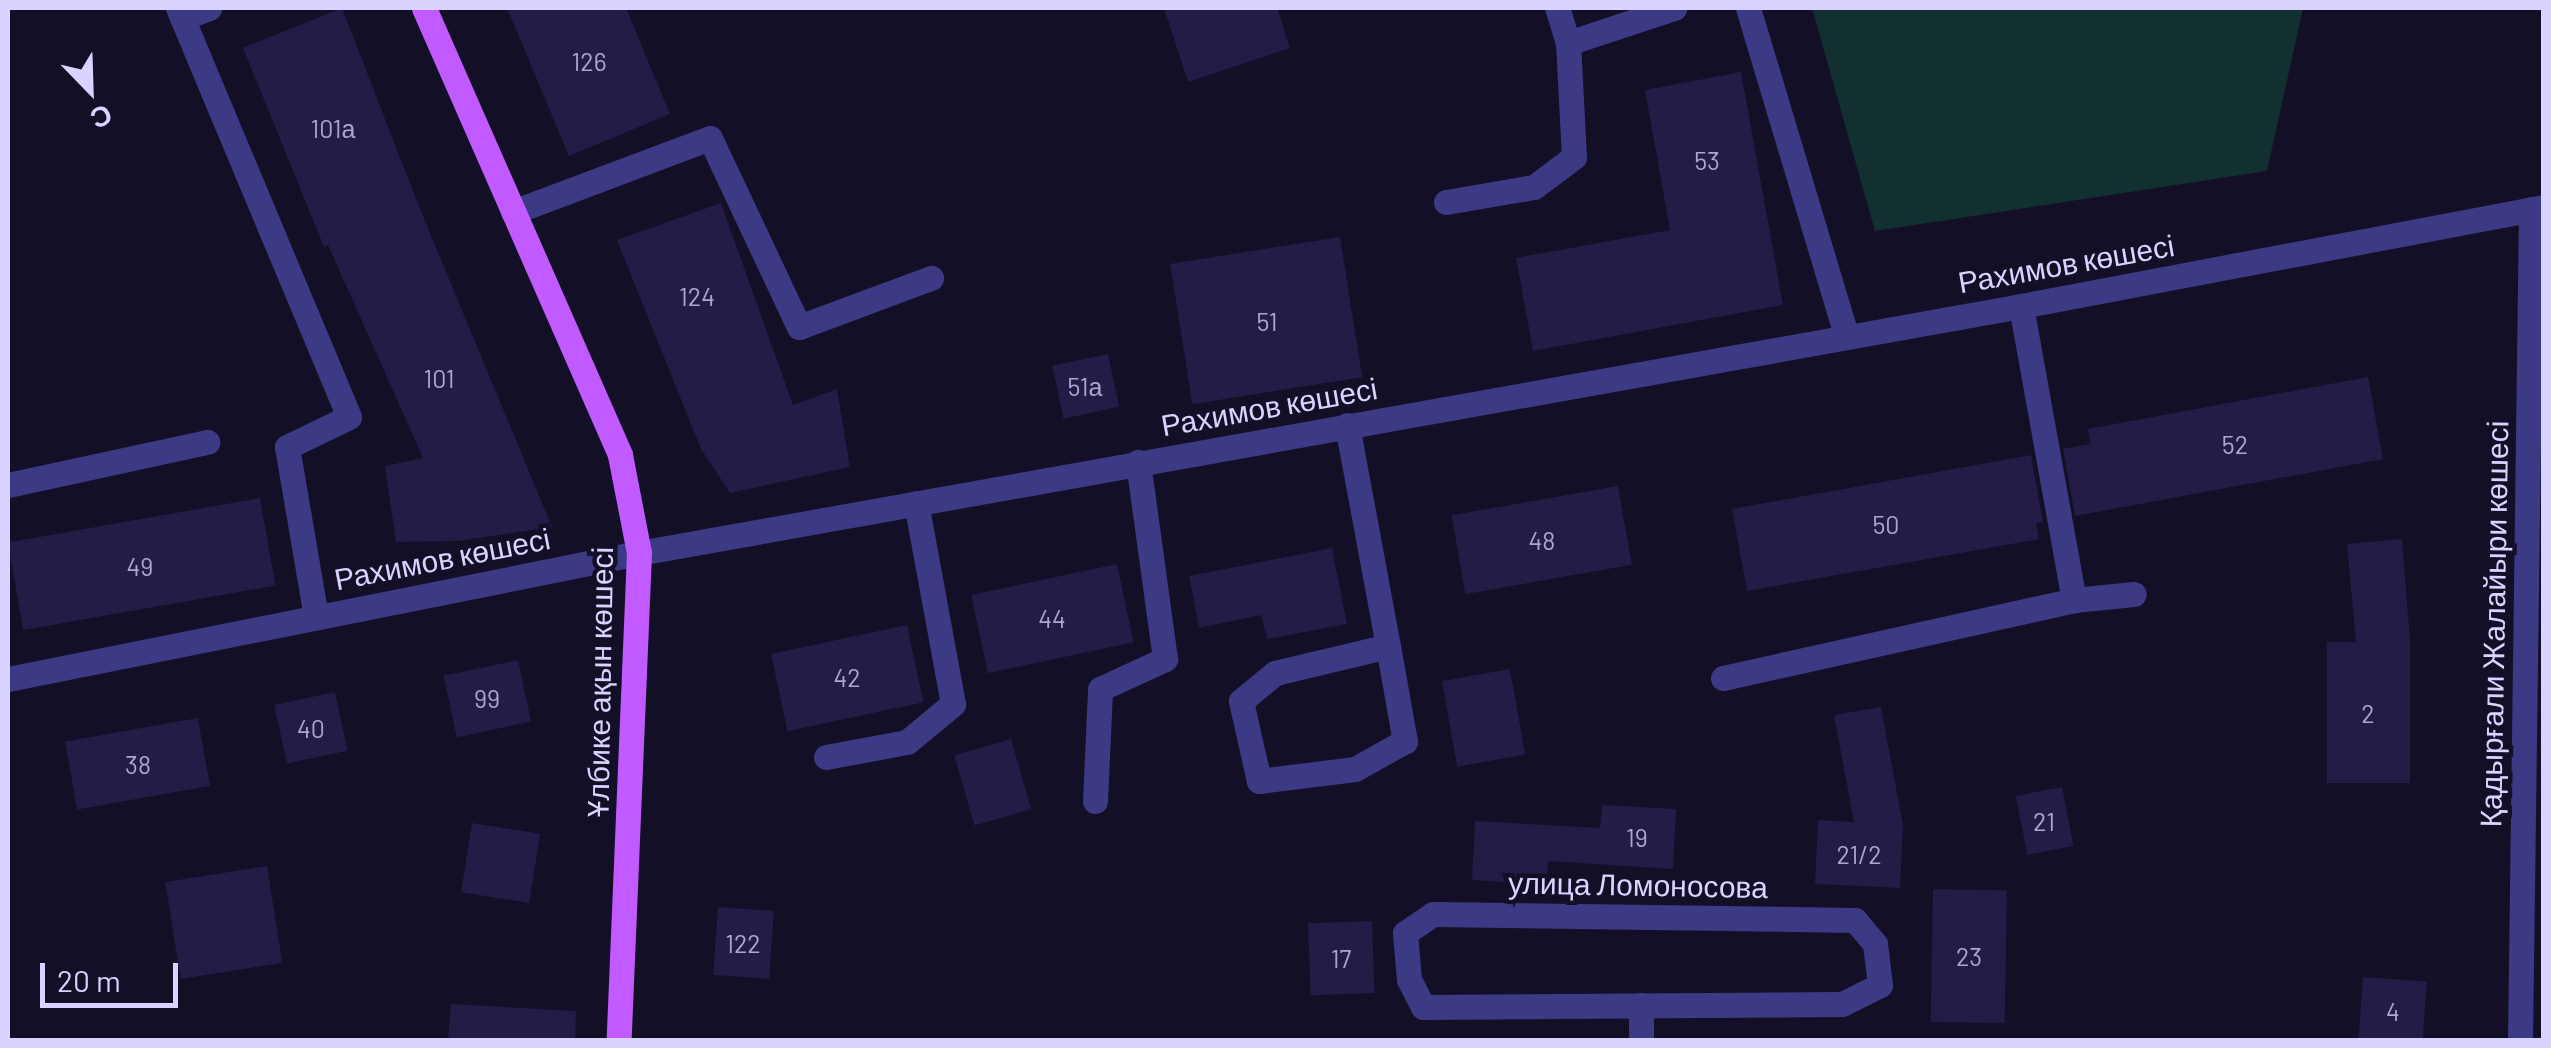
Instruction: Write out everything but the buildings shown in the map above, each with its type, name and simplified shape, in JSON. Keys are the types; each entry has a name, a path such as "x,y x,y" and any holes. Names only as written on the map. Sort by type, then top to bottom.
{"main road":[{"name":"Ұлбике ақын көшесі","path":"424,8 620,455 639,553 619,1040"}],"street":[{"path":"209,8 180,13 349,417 287,447 316,616"},
{"path":"1446,202 1534,187 1574,158 1568,43 1556,8"},
{"path":"1568,43 1674,8"},
{"path":"1748,8 1846,334"},
{"path":"513,212 710,138 800,327 931,278"},
{"name":"Рахимов көшесі","path":"8,679 639,553 1846,334 2021,306 2537,208"},
{"name":"Қадырғали Жалайыри көшесі","path":"2520,1040 2534,707 2537,208"},
{"path":"2021,306 2074,600"},
{"path":"1346,425 1388,646 1405,741 1355,769 1259,781 1242,701 1275,673 1388,646"},
{"path":"8,485 207,442"},
{"path":"1096,802 1100,689 1165,659 1138,462"},
{"path":"826,757 907,742 952,704 916,503"},
{"path":"1723,678 2074,600 2134,594"},
{"name":"улица Ломоносова","path":"1433,914 1855,920 1875,944 1880,984 1842,1004 1641,1005 1424,1006 1408,980 1405,933 1433,914"},
{"path":"1641,1005 1641,1040"}],"green space":[{"path":"1812,8 2303,8 2267,171 1875,231"}]}
